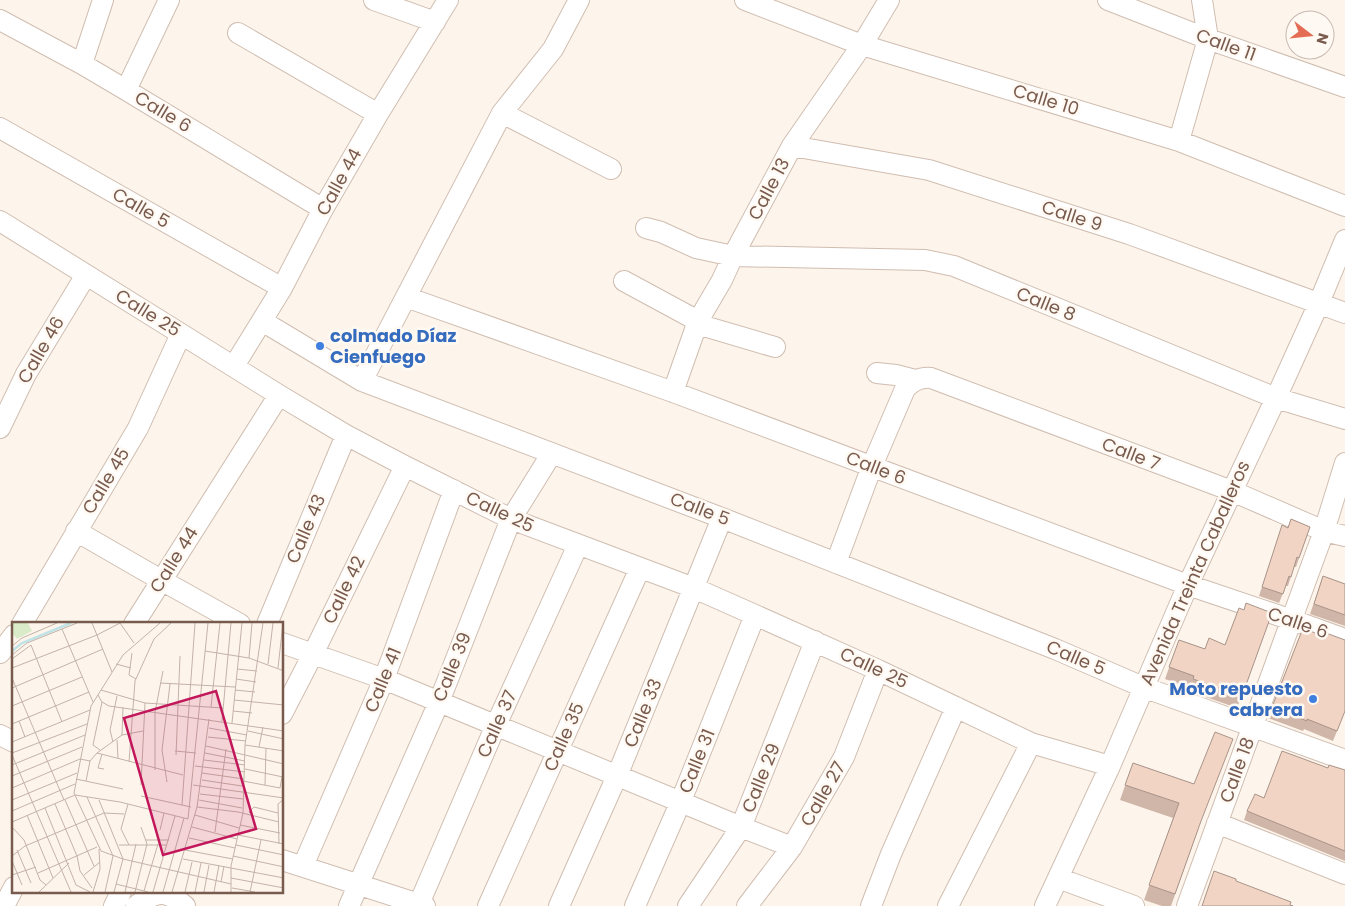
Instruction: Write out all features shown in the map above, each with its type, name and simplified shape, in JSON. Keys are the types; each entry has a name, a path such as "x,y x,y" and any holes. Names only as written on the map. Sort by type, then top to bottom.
{"street":[{"path":"82,64 103,0"},
{"path":"126,90 169,0"},
{"path":"374,0 435,22"},
{"name":"Calle 44","path":"234,366 282,288 323,209 378,114 448,0"},
{"path":"362,381 502,113 553,49 579,0"},
{"name":"Calle 10","path":"745,0 862,44 1179,141 1345,206"},
{"name":"Calle 13","path":"673,392 697,322 722,280 792,146 862,44 889,0"},
{"name":"Calle 11","path":"1108,0 1345,87"},
{"path":"1179,141 1208,38 1202,0"},
{"name":"Calle 6","path":"0,20 82,64 323,209"},
{"path":"238,33 378,114"},
{"path":"502,113 611,169"},
{"name":"Calle 5","path":"0,128 282,288"},
{"name":"Calle 9","path":"792,146 929,170 1129,234 1345,313"},
{"name":"Calle 25","path":"0,222 278,395 346,435 511,519 694,588 815,641 1031,742 1110,766"},
{"name":"Calle 8","path":"646,228 661,232 696,248 733,256 926,260 940,262 954,266 1276,398 1345,418"},
{"name":"Avenida Treinta Caballeros","path":"1045,906 1110,766 1188,585 1319,303 1345,240"},
{"name":"Calle 46","path":"0,428 26,374 86,275"},
{"path":"624,280 697,322 775,347"},
{"name":"Calle 6","path":"406,298 673,392 1188,585 1345,639"},
{"name":"Calle 5","path":"262,320 362,381 722,518 1056,649 1143,687 1345,760"},
{"name":"Calle 45","path":"23,622 138,428 181,334"},
{"name":"Calle 7","path":"876,373 896,375 915,380 930,378 1232,491 1324,531 1345,536"},
{"path":"836,563 872,466 906,389 915,380"},
{"name":"Calle 44","path":"135,622 278,395"},
{"name":"Calle 43","path":"268,622 346,435"},
{"name":"Calle 39","path":"349,906 439,702 511,519 552,453"},
{"name":"Calle 18","path":"1187,906 1324,531 1345,463"},
{"name":"Calle 42","path":"284,710 405,466"},
{"name":"Calle 41","path":"303,866 384,679 454,490"},
{"name":"Calle 33","path":"559,906 617,776 722,518"},
{"path":"76,531 236,622"},
{"name":"Calle 37","path":"422,905 496,725 578,545"},
{"name":"Calle 35","path":"488,906 640,568"},
{"name":"Calle 31","path":"634,906 681,801 756,615"},
{"path":"0,653 12,638"},
{"name":"Calle 29","path":"688,906 741,827 815,641"},
{"path":"284,644 384,679 792,847"},
{"name":"Calle 27","path":"747,906 792,847 844,757 878,670"},
{"path":"872,906 890,854 956,707"},
{"path":"0,735 12,741"},
{"path":"948,906 1031,742"},
{"path":"1218,823 1345,874"},
{"path":"284,861 422,905"},
{"path":"1058,878 1134,906"},
{"path":"4,906 12,891"},
{"path":"114,906 120,894"},
{"path":"136,906 144,900 160,894"},
{"path":"166,894 174,897 185,906"}],"building":[{"path":"1291,519 1310,527 1283,594 1262,587 1282,525 1288,528"},
{"path":"1323,576 1345,584 1345,615 1314,604"},
{"path":"1246,603 1272,613 1242,696 1193,679 1194,676 1169,667 1179,640 1205,649 1209,638 1225,645 1239,608 1244,610"},
{"path":"1303,628 1325,637 1326,633 1345,640 1345,711 1337,731 1272,707"},
{"path":"1215,732 1233,739 1175,894 1149,885 1179,803 1125,785 1133,763 1194,784"},
{"path":"1282,751 1328,768 1329,765 1345,770 1345,851 1247,811 1255,794 1264,798"},
{"path":"1214,871 1291,902 1290,905 1293,906 1202,906"}],"place":[{"name":"colmado Díaz Cienfuego","path":"320,346"},
{"name":"Moto repuesto cabrera","path":"1313,699"}]}
